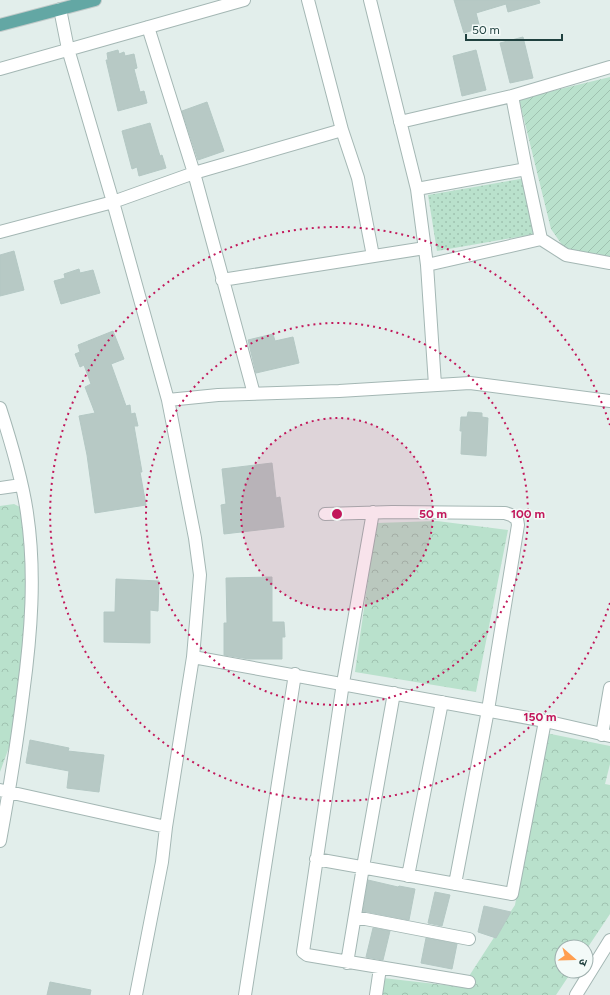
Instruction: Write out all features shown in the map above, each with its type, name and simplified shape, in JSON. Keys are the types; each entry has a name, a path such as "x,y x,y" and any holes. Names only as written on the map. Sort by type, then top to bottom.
{"main road":[{"path":"0,25 95,0"}],"street":[{"path":"0,69 244,0"},
{"path":"308,0 342,130 358,178 374,256"},
{"path":"370,0 417,189 427,265 435,385"},
{"path":"60,9 68,50 114,202 168,400 195,538 200,575 193,656 166,827 162,862 136,995"},
{"path":"148,27 194,173 254,394"},
{"path":"400,122 512,96 610,67"},
{"path":"512,96 540,239 557,251 566,255 610,263"},
{"path":"0,232 114,202 194,173 342,130"},
{"path":"417,189 526,169"},
{"path":"427,265 540,239"},
{"path":"222,280 425,248"},
{"path":"168,400 218,395 339,391 470,383 610,401"},
{"path":"0,408 12,446 27,513 30,551 30,622 25,681 5,791 0,840"},
{"path":"0,488 21,485"},
{"path":"325,514 373,512 505,513 512,515 517,519 518,526 488,710 455,884"},
{"path":"373,512 344,683 302,952 307,955 347,963 469,982"},
{"path":"193,656 488,710 606,735 610,688"},
{"path":"245,995 295,674"},
{"path":"347,963 394,693"},
{"path":"408,876 442,702"},
{"path":"316,859 512,894 545,721"},
{"path":"5,791 166,827"},
{"path":"355,917 469,939"},
{"path":"576,995 610,940"},
{"path":"376,995 380,968"}],"green space":[{"path":"610,77 610,258 567,252 551,229 519,99"},
{"path":"526,178 535,234 437,251 428,195"},
{"path":"14,504 20,507 30,551 30,622 12,739 0,772 0,506"},
{"path":"437,521 508,530 476,692 355,672 376,523"},
{"path":"546,733 610,746 610,764 605,784 610,785 610,914 593,939 554,939 554,979 567,979 556,995 380,995 383,978 462,987 515,905"}],"building":[{"path":"454,0 539,0 540,3 508,12 506,4 476,13 480,28 464,33"},
{"path":"523,37 533,78 510,83 500,43"},
{"path":"118,50 119,54 124,52 125,56 134,54 137,68 134,69 140,92 144,91 147,103 118,111 106,60 108,60 107,53"},
{"path":"476,50 486,90 462,96 453,56"},
{"path":"207,102 224,151 198,160 182,111"},
{"path":"150,123 160,156 162,155 166,168 139,176 137,167 132,169 122,131"},
{"path":"14,251 24,290 0,296 0,255"},
{"path":"79,269 80,273 93,270 100,293 61,304 54,281 65,278 64,274"},
{"path":"113,331 124,359 111,364 126,406 130,405 131,414 135,413 138,426 134,426 146,505 95,513 87,455 79,416 95,413 85,387 91,384 84,365 80,367 75,354 80,352 78,345"},
{"path":"273,334 275,341 293,337 299,363 256,373 248,340"},
{"path":"468,412 482,413 482,417 488,418 486,456 461,454 461,417 467,417"},
{"path":"272,463 276,498 280,497 284,527 224,534 221,505 226,504 222,469"},
{"path":"272,577 272,622 284,622 285,637 282,637 282,659 249,659 224,655 224,623 227,623 226,578"},
{"path":"116,579 159,581 158,611 150,610 150,643 104,642 104,612 115,612"},
{"path":"30,740 69,748 68,751 104,755 99,792 67,788 69,771 26,763"},
{"path":"368,880 398,887 415,889 409,920 363,911"},
{"path":"435,892 450,895 442,926 428,923"},
{"path":"484,906 511,912 496,938 478,932"},
{"path":"373,928 390,931 383,960 366,957"},
{"path":"426,938 457,944 452,969 421,963"},
{"path":"50,982 91,990 90,995 47,995"}]}
